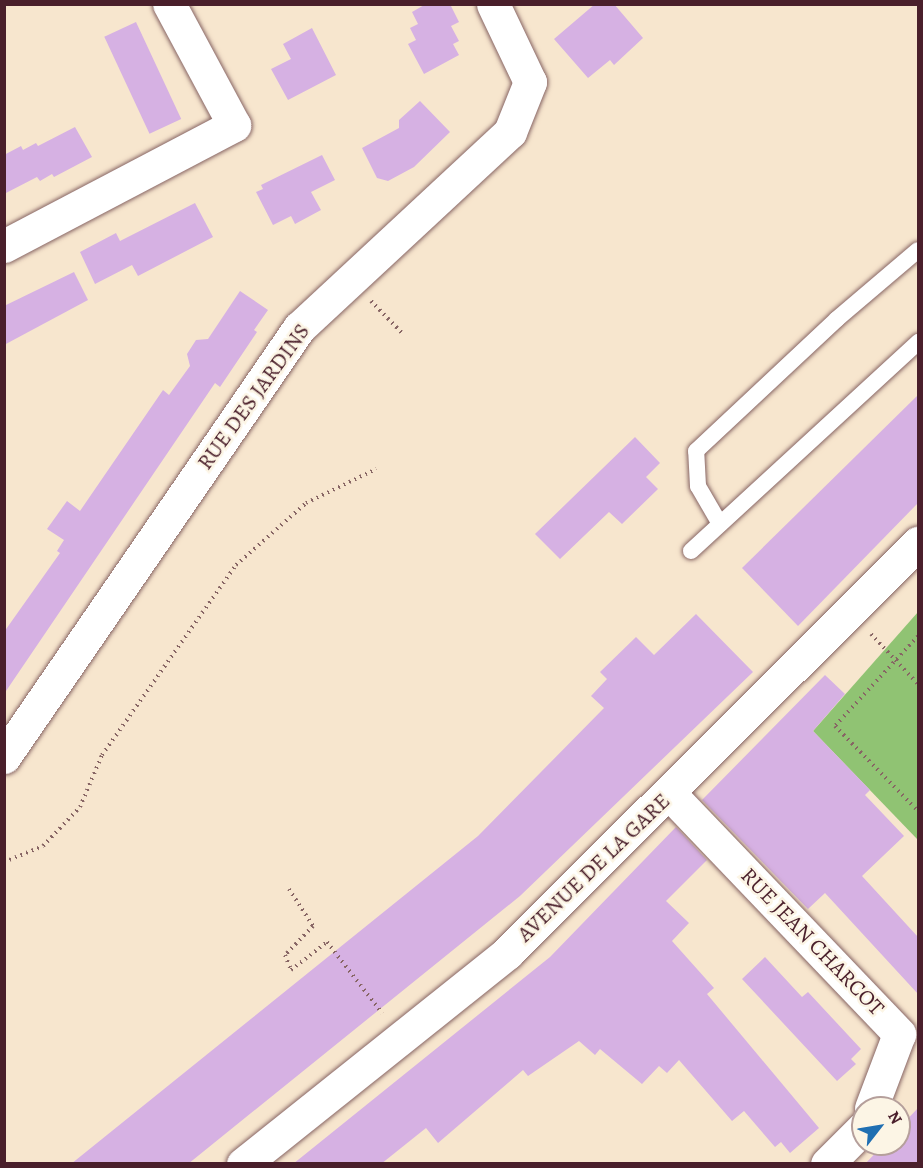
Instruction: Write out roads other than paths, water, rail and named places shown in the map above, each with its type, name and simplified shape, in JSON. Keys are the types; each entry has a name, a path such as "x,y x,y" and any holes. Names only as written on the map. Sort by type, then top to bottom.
{"street":[{"path":"4,246 234,125 169,4"},
{"name":"RUE DES JARDINS","path":"7,748 298,328 510,132 530,82 493,4"},
{"name":"AVENUE DE LA GARE","path":"243,1164 507,952 670,794 918,543"},
{"name":"RUE JEAN CHARCOT","path":"670,794 899,1034 876,1096"},
{"path":"827,1164 851,1140"}],"lane":[{"path":"720,524 698,486 696,452 837,319 918,250"},
{"path":"692,552 918,342"}]}
